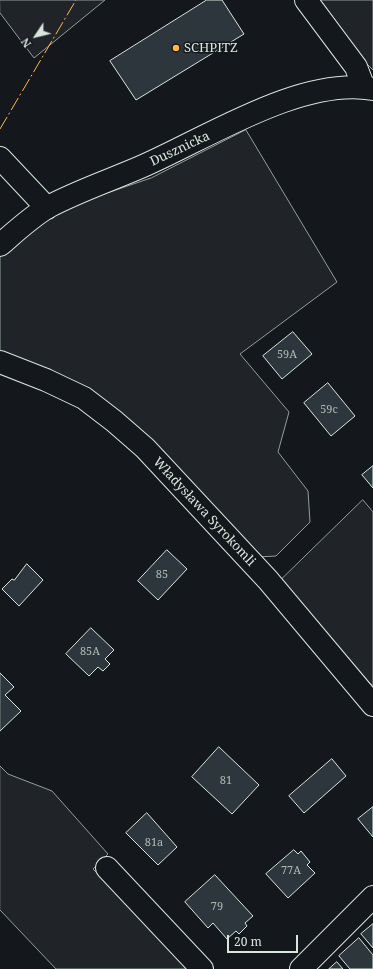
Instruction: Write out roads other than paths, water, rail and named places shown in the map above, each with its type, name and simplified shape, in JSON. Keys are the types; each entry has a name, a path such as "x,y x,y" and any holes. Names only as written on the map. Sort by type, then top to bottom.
{"street":[{"path":"306,0 356,67 369,88"},
{"name":"Dusznicka","path":"0,245 46,208 143,166 282,101 333,88 369,88"},
{"path":"0,158 46,208"},
{"name":"Władysława Syrokomli","path":"0,362 46,380 84,398 114,421 145,448 268,580 373,705"},
{"path":"107,868 202,969"},
{"path":"301,969 373,897"}],"place":[{"name":"SCHPITZ","path":"176,48"}]}
